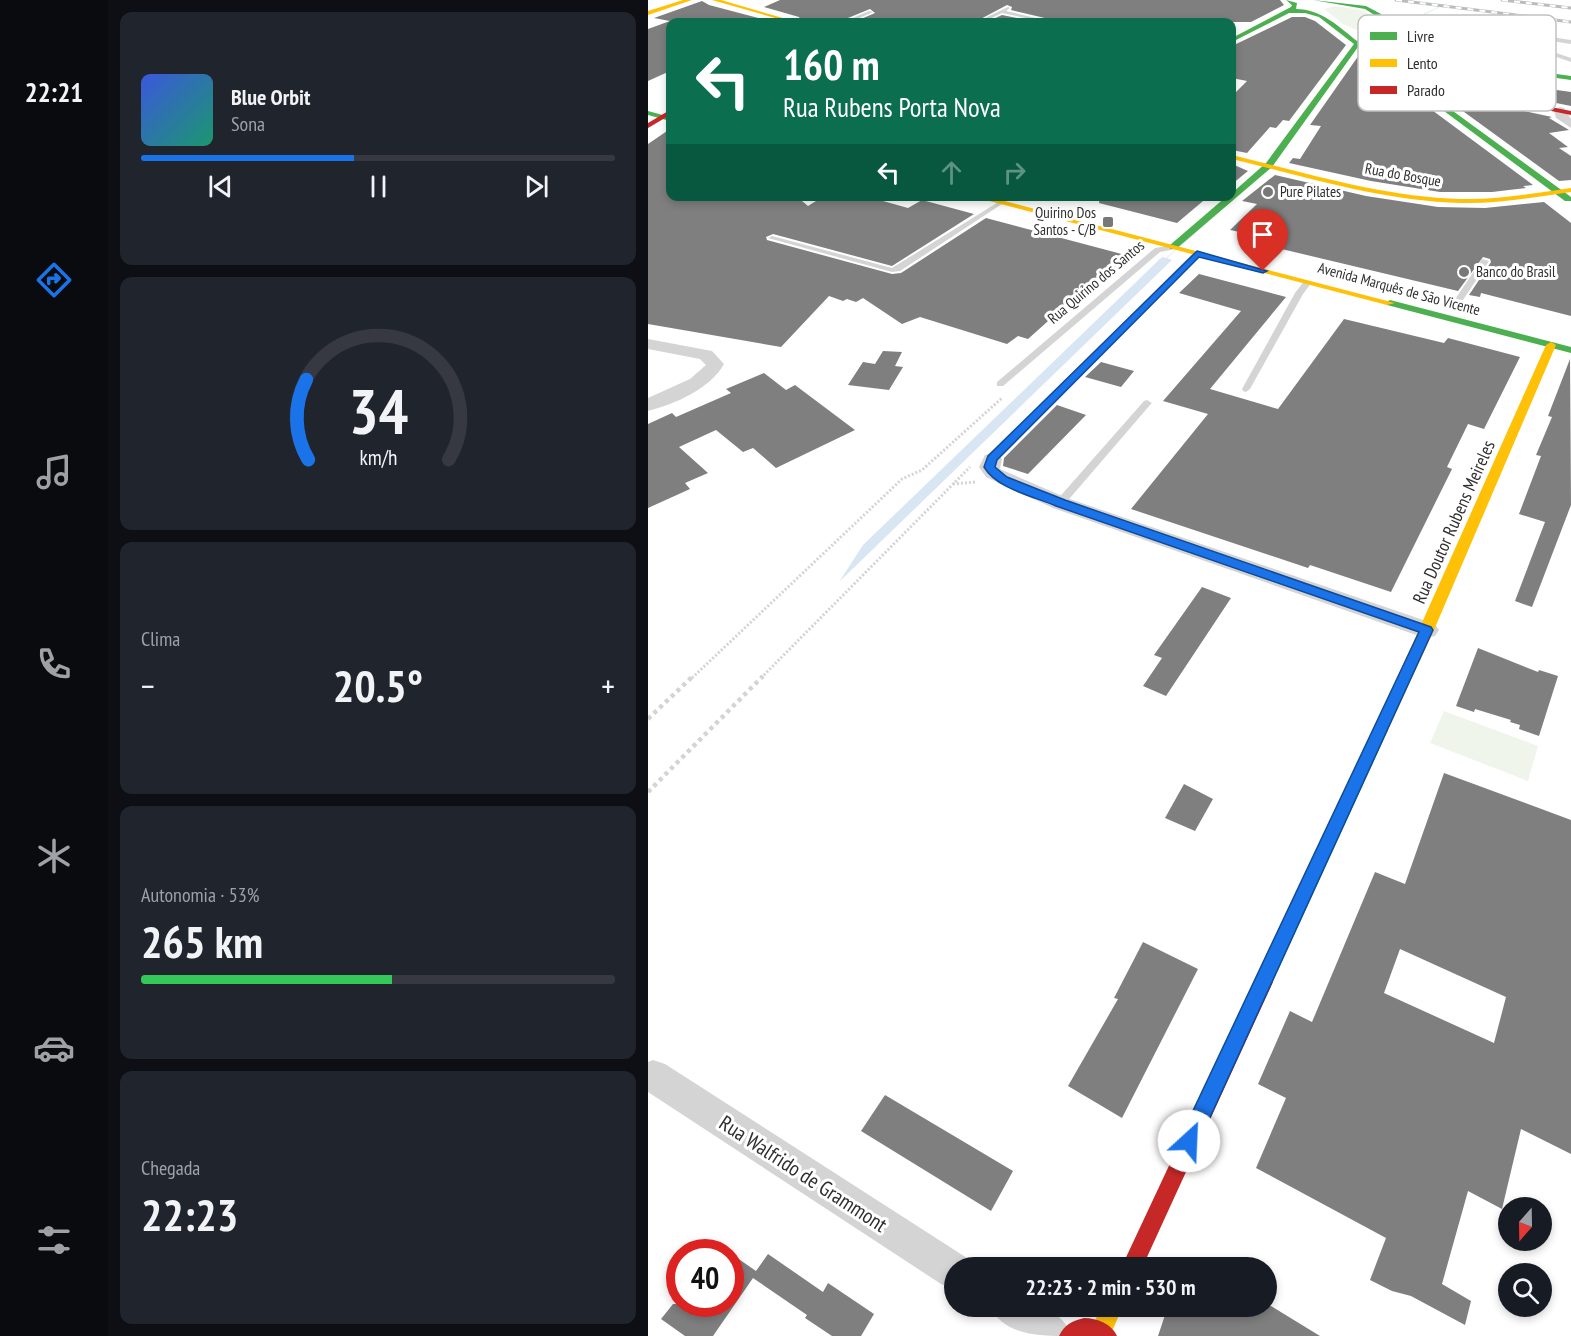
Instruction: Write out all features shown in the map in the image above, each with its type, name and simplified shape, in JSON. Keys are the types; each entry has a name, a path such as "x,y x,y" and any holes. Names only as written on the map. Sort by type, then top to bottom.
{"street":[{"path":"648,3 689,0"},
{"path":"648,14 662,2 696,0"},
{"path":"715,0 780,18"},
{"path":"1316,0 1373,11 1378,15"},
{"path":"1321,16 1316,7 1335,3"},
{"path":"1236,38 1289,5 1321,16 1358,43"},
{"name":"Rua Quirino dos Santos","path":"1236,196 1269,165 1358,43"},
{"path":"1556,76 1571,78"},
{"path":"648,100 664,113 648,126"},
{"path":"1448,111 1565,191 1571,201"},
{"path":"1566,112 1562,118 1571,124"},
{"name":"Rua do Bosque","path":"1236,158 1393,192 1448,200 1496,199 1565,191"},
{"name":"Avenida Marquês de São Vicente","path":"993,201 1571,350"},
{"name":"Rua Quirino dos Santos","path":"1173,248 1195,235 1231,201"},
{"path":"1170,229 1195,235"},
{"name":"Avenida Marquês de São Vicente","path":"1440,297 1475,305"},
{"path":"648,344 706,355 715,364 714,368 704,377 648,405"},
{"name":"Rua Doutor Rubens Meireles","path":"1136,1257 1427,630 1551,345"},
{"path":"985,459 993,473 1060,503 1427,630"},
{"name":"Rua Walfrido de Grammont","path":"652,1076 944,1266"},
{"path":"1024,1317 1053,1336"},
{"path":"1070,1336 1077,1330 1085,1328 1093,1328 1104,1334 1109,1317"}],"lane":[{"path":"988,18 1008,8"},
{"path":"1001,11 1028,18"},
{"path":"857,18 872,12"},
{"path":"1556,40 1571,42"},
{"path":"1556,49 1563,50"},
{"path":"1556,55 1571,60"},
{"path":"772,238 892,270 1000,203"},
{"name":"Rua Quirino dos Santos","path":"1000,384 1158,250 1173,248"},
{"path":"985,459 1197,254"},
{"path":"1458,301 1485,261"},
{"path":"1246,389 1299,293 1308,282"},
{"path":"1060,503 1147,403"}],"path":[{"path":"648,719 902,479 922,470 1008,393"},
{"path":"648,792 845,592 985,459"}],"shaded area":[{"path":"1335,6 1361,10 1369,14 1358,15 1358,31 1343,24 1324,9"},
{"path":"1444,711 1538,746 1528,781 1430,743"}],"water":[{"path":"1339,73 1270,167 1236,197 1269,167"},
{"path":"1232,201 1167,258 1172,260 839,582 863,545 1162,257 1166,258"}],"building":[{"path":"780,0 1280,0 1284,5 1251,22 1236,22 1236,18 1045,18 1011,10 1012,7 1007,5 983,18 863,18 875,13 870,9 848,18 800,18 764,7"},
{"path":"702,1 758,18 666,18 666,20 654,18"},
{"path":"1002,15 1017,18 996,18"},
{"path":"1292,17 1305,17 1315,21 1346,45 1289,121 1283,120 1276,128 1270,127 1247,153 1236,151 1236,92 1247,81 1236,79 1236,44"},
{"path":"666,22 666,73 648,81 648,29"},
{"path":"1358,56 1358,111 1433,111 1533,185 1492,192 1440,192 1371,181 1289,163 1293,158 1300,159 1321,126 1310,125"},
{"path":"1556,90 1571,92 1571,106 1556,103"},
{"path":"1463,111 1524,111 1552,117 1549,118 1569,130 1549,133 1568,147 1559,148 1571,156 1571,180 1559,181"},
{"path":"666,132 666,201 802,201 808,206 816,201 883,201 908,208 920,201 926,201 974,214 892,266 773,234 766,237 767,240 892,274 901,273 986,218 1133,257 1103,284 1095,279 1028,339 1018,336 1007,344 920,317 902,324 863,298 856,302 847,299 843,301 829,296 781,347 648,324 648,144"},
{"path":"1236,166 1248,171 1236,181"},
{"path":"1275,175 1366,196 1438,207 1485,208 1544,202 1571,223 1571,316 1481,293 1480,297 1469,295 1491,262 1490,259 1483,257 1458,291 1248,241 1254,235 1230,230 1257,204 1242,201"},
{"path":"1099,201 1203,201 1177,223 1099,203"},
{"path":"1199,274 1286,297 1210,389 1278,409 1344,319 1444,343 1448,338 1520,357 1484,429 1468,424 1447,467 1452,469 1391,592 1310,565 1308,568 1131,509 1208,414 1163,401 1241,311 1179,293"},
{"path":"883,351 902,352 895,366 903,367 889,390 848,385 863,362 875,364"},
{"path":"1570,359 1571,505 1532,607 1515,601 1545,522 1519,514 1541,456 1536,455 1552,417 1548,416"},
{"path":"1101,362 1134,371 1121,387 1085,377"},
{"path":"764,373 786,390 795,385 855,430 776,468 753,448 743,452 716,430 679,447 708,473 685,483 690,489 648,508 648,424 672,413 676,417 731,393 726,389"},
{"path":"1057,405 1086,415 1028,474 1003,466 1004,458"},
{"path":"1202,587 1231,598 1166,696 1143,686 1162,658 1154,655"},
{"path":"1478,648 1538,672 1539,670 1558,676 1539,736 1519,729 1520,725 1510,722 1511,720 1456,706"},
{"path":"1444,773 1571,820 1571,1154 1521,1129 1505,1197 1498,1197 1498,1207 1468,1191 1442,1284 1471,1301 1465,1325 1411,1296 1392,1291 1370,1280 1386,1238 1256,1168 1286,1098 1258,1084 1290,1011 1312,1022 1375,872 1405,884","holes":["1400,949 1506,997 1494,1043 1384,993"]},
{"path":"1184,784 1213,799 1195,831 1165,818"},
{"path":"1143,942 1198,969 1122,1118 1068,1086 1118,999 1114,998"},
{"path":"885,1095 1013,1171 991,1211 861,1131"},
{"path":"768,1254 823,1292 828,1283 874,1314 861,1336 832,1336 805,1318 807,1315 753,1278 744,1291 744,1263 756,1271"},
{"path":"1277,1310 1320,1336 1158,1336 1164,1317 1277,1317"},
{"path":"666,1313 666,1317 726,1317 713,1336 685,1336 661,1319"}],"railway":[{"path":"1396,0 1515,15"},
{"path":"1502,0 1571,8"},
{"path":"1556,20 1571,22"}],"traffic: fast":[{"path":"1236,38 1294,8 1295,4 1289,0"},
{"path":"1316,0 1366,8 1379,15"},
{"path":"1289,11 1306,11 1321,16 1358,45"},
{"path":"1236,193 1269,165 1358,43"},
{"path":"1556,76 1571,78"},
{"path":"1447,111 1568,199"},
{"path":"648,113 666,118"},
{"path":"1173,247 1227,201"},
{"path":"1390,303 1571,350"},
{"path":"1264,982 1381,730"}],"traffic: slow":[{"path":"648,13 689,0"},
{"path":"715,0 779,18"},
{"path":"1236,158 1346,185 1433,199 1489,200 1571,190"},
{"path":"993,201 1390,303"},
{"path":"1381,730 1551,345"},
{"path":"1101,1331 1108,1317"}],"traffic: jam":[{"path":"1556,110 1571,113"},
{"path":"648,126 666,115"},
{"path":"1136,1257 1264,982"},
{"path":"1070,1336 1084,1329 1097,1331 1106,1336"}],"place":[{"name":"Pure Pilates","path":"1268,192"},
{"name":"Quirino Dos Santos - C/B","path":"1108,222"},
{"name":"Banco do Brasil","path":"1464,272"}],"route":[{"path":"1189,1141 1427,630 1060,503 1003,479 993,473 989,467 992,459 1197,254 1263,271"}]}
